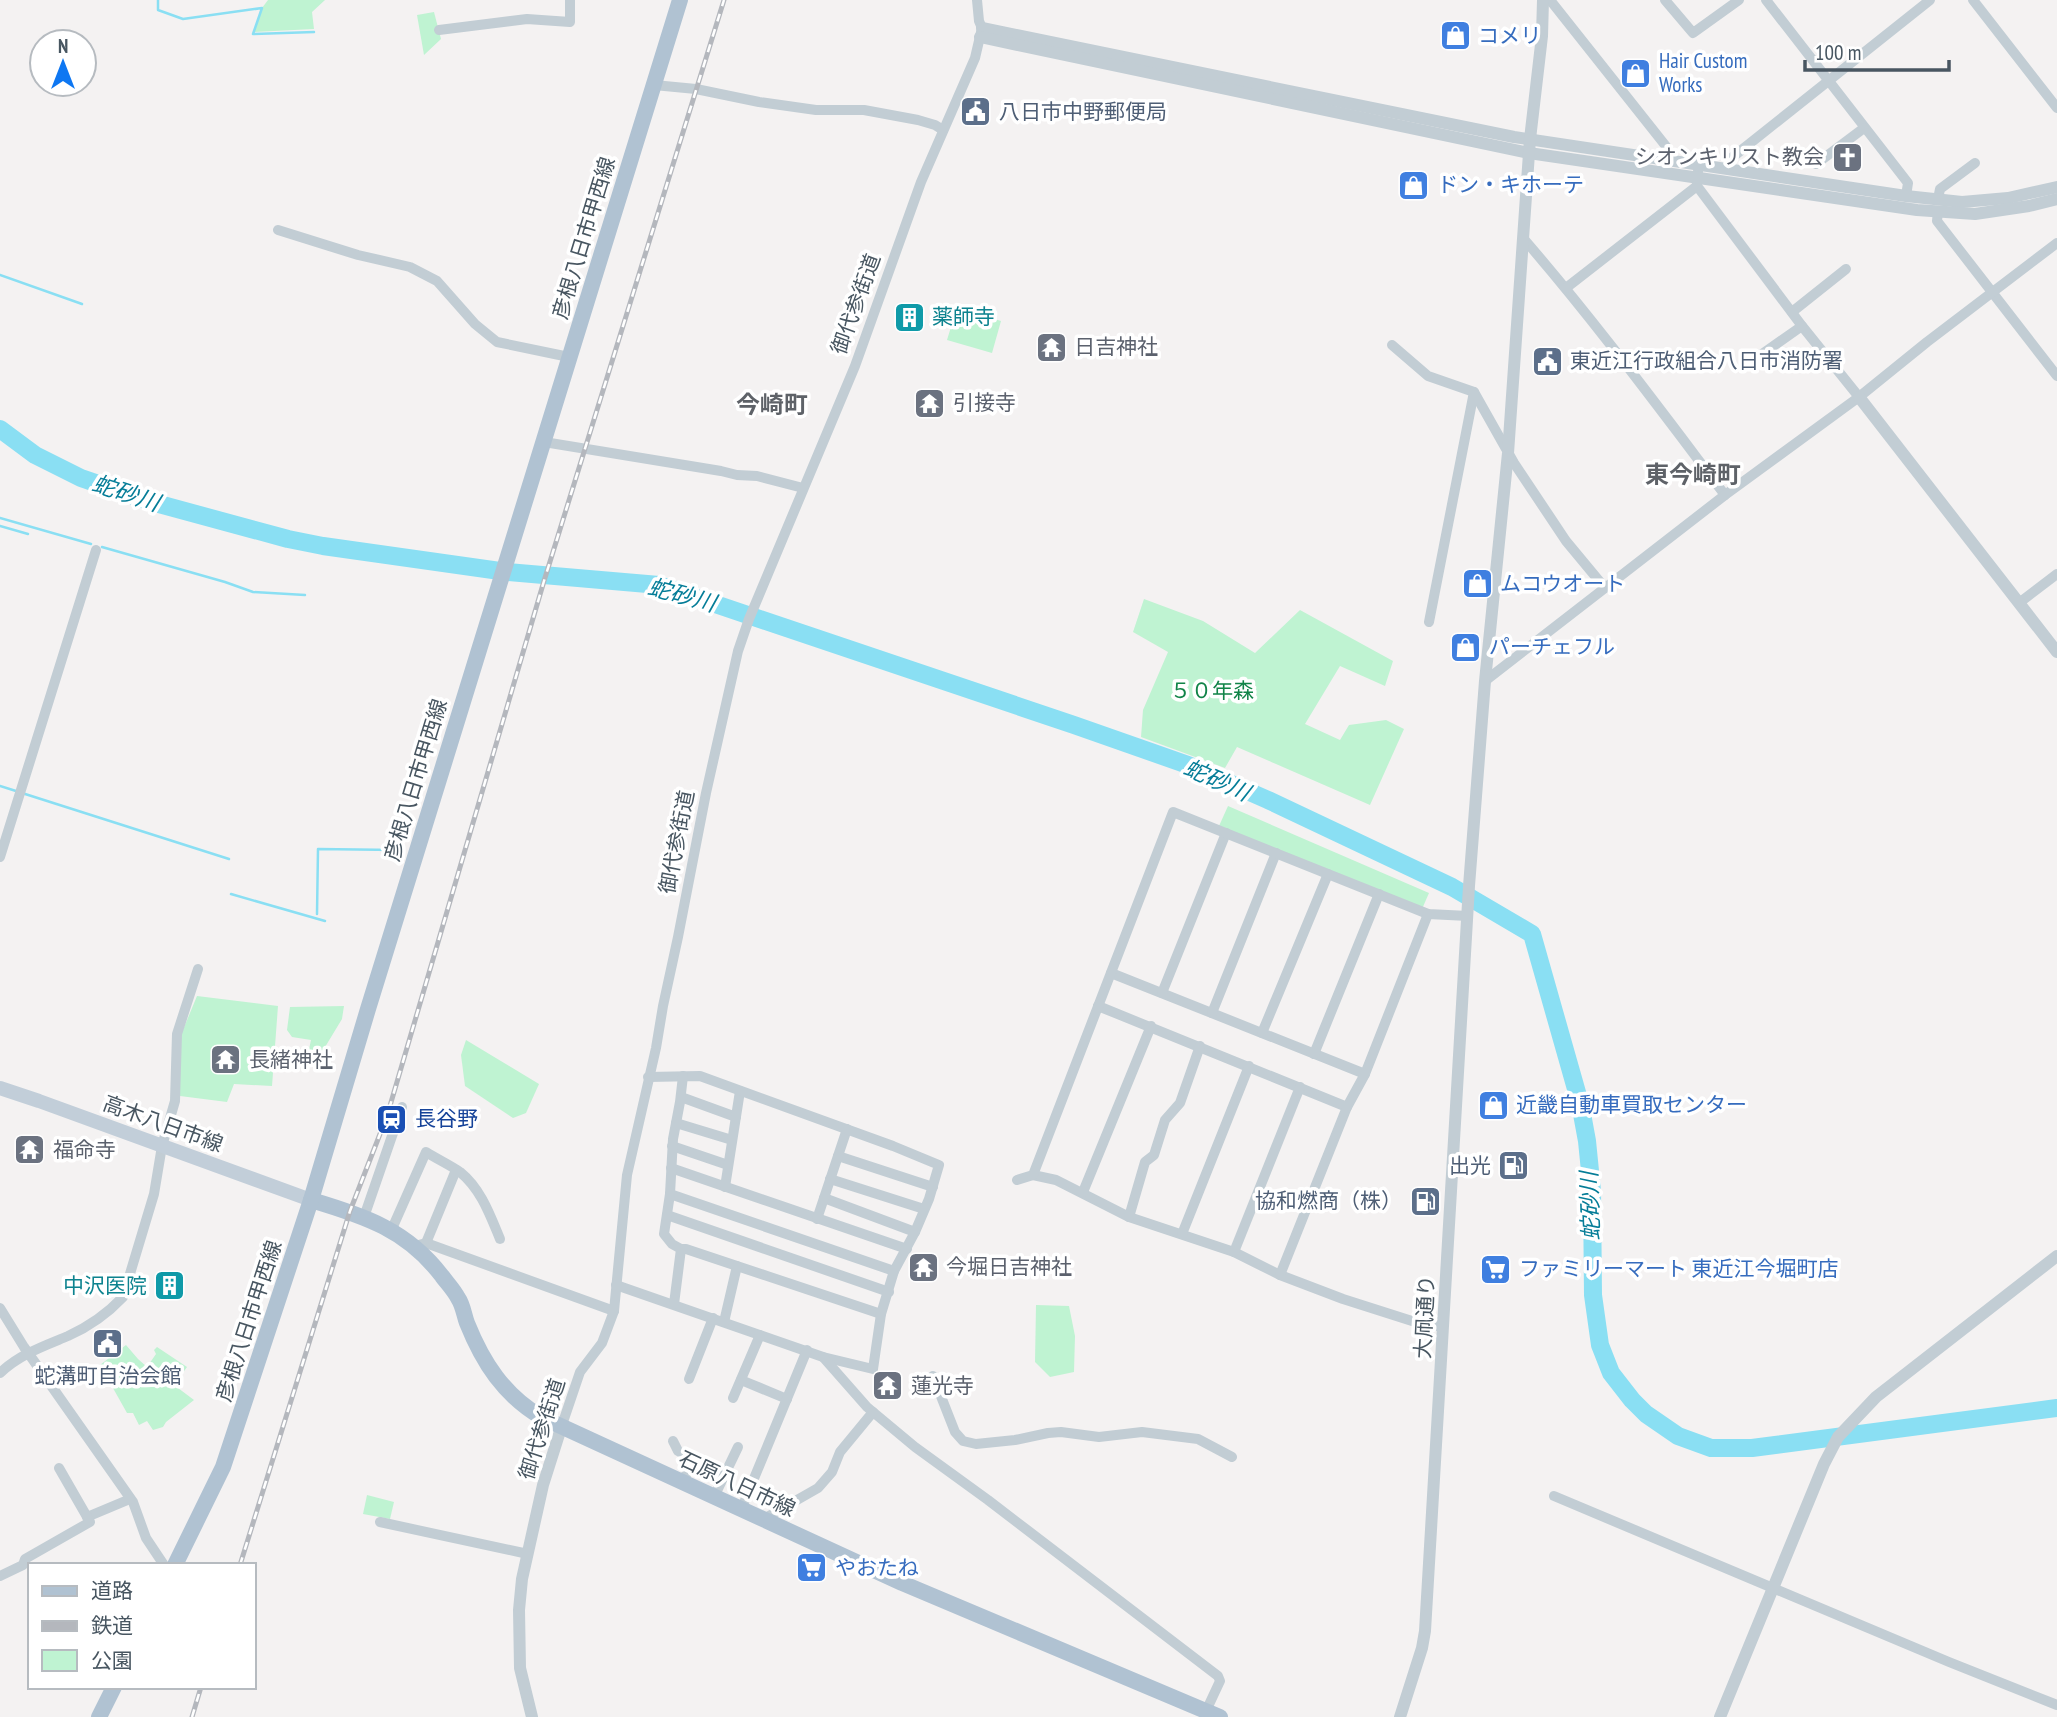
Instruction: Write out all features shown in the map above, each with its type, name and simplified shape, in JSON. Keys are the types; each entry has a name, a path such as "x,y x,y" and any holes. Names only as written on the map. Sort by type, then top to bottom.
{"main road":[{"name":"彦根八日市甲西線","path":"176,1563 223,1467 311,1200 680,0"},
{"name":"高木八日市線","path":"0,1088 311,1200"},
{"name":"石原八日市線","path":"311,1200 365,1217 421,1245 459,1299 467,1323 499,1383 523,1406 541,1417 902,1583 1213,1714"},
{"path":"99,1717 113,1689"}],"street":[{"path":"439,30 527,19 570,22 570,0"},
{"name":"御代参街道","path":"532,1717 520,1668 518,1631 522,1579 543,1485 580,1372 602,1343 614,1311 627,1175 656,1048 706,793 738,650 855,366 920,182 975,58 981,32 977,0"},
{"name":"大凧通り","path":"1401,1717 1425,1630 1469,886 1485,681 1508,453 1543,0"},
{"path":"1550,0 1669,150"},
{"path":"1665,0 1693,33 1739,0"},
{"path":"1766,0 1908,183 1906,196"},
{"path":"1728,169 1729,160 1930,0"},
{"path":"1973,0 2057,108"},
{"path":"981,32 1530,146 1903,208 2008,198 2057,187"},
{"path":"654,85 696,89 816,110 864,110 918,120 943,130"},
{"path":"1816,164 1864,128"},
{"path":"1975,163 1940,189 1937,221 2056,374"},
{"path":"1566,288 1698,176 1728,169 1906,196 1975,214 2057,199"},
{"path":"1698,176 1802,326 2057,652"},
{"path":"278,230 336,249 410,268 437,281 475,324 497,342 569,357"},
{"path":"1523,238 1566,288 1725,495"},
{"path":"1485,681 2057,243"},
{"path":"1792,312 1846,269"},
{"path":"1762,354 1802,326"},
{"path":"1392,345 1428,376 1474,392 1508,453 1566,541 1605,588"},
{"path":"1429,622 1474,392"},
{"path":"544,442 737,475 757,476 803,488"},
{"path":"0,857 96,550"},
{"path":"2019,603 2057,573"},
{"path":"1033,1174 1173,812 1428,914 1468,916"},
{"path":"1162,993 1226,833"},
{"path":"1212,1013 1276,853"},
{"path":"1262,1033 1328,874"},
{"path":"1314,1054 1379,894"},
{"path":"1280,1275 1347,1107 1365,1074 1428,914"},
{"path":"0,1373 29,1352 71,1334 112,1309 123,1297 154,1194 162,1146 176,1101 177,1034 198,969"},
{"path":"1111,973 1365,1074"},
{"path":"1098,1006 1347,1107"},
{"path":"1083,1192 1151,1026"},
{"path":"1129,1217 1145,1162 1154,1154 1165,1120 1180,1103 1200,1046"},
{"path":"1182,1234 1249,1066"},
{"path":"682,1076 664,1234 672,1244 881,1314"},
{"path":"616,1285 823,1357 873,1369 881,1314 894,1271 915,1232 939,1164 700,1076 648,1077"},
{"path":"1234,1252 1300,1087"},
{"path":"725,1187 740,1091"},
{"path":"681,1097 736,1116"},
{"path":"365,1217 402,1107"},
{"path":"676,1123 732,1140"},
{"path":"817,1219 847,1129"},
{"path":"673,1146 728,1165"},
{"path":"391,1231 426,1152 473,1184 487,1205 500,1239"},
{"path":"838,1156 933,1187"},
{"path":"671,1168 907,1249"},
{"path":"456,1170 421,1245 614,1311"},
{"path":"1017,1180 1033,1174 1056,1180 1129,1217 1234,1252 1280,1275 1412,1321 1443,1327"},
{"path":"830,1179 924,1209"},
{"path":"670,1194 894,1271"},
{"path":"824,1198 915,1232"},
{"path":"667,1215 889,1292"},
{"path":"674,1304 681,1249"},
{"path":"1720,1717 1824,1464 1838,1437 1876,1397 2057,1256"},
{"path":"689,1379 719,1320 737,1266"},
{"path":"0,1308 130,1499 146,1538 163,1563"},
{"path":"733,1398 760,1335"},
{"path":"741,1510 807,1350"},
{"path":"823,1357 873,1412 915,1447 1218,1676 1220,1681 1213,1714"},
{"path":"933,1376 955,1432 963,1441 976,1444 1060,1432 1099,1437 1142,1432 1198,1439 1232,1457"},
{"path":"741,1380 787,1399"},
{"path":"762,1520 818,1488 832,1472 840,1452 873,1412"},
{"path":"673,1441 678,1451 694,1460 682,1482"},
{"path":"714,1497 738,1447"},
{"path":"0,1576 23,1565 25,1559 90,1522 59,1468"},
{"path":"1554,1496 2057,1705"},
{"path":"87,1517 130,1499"},
{"path":"380,1522 528,1554"}],"green space":[{"path":"268,0 325,0 312,12 314,29 254,32 262,8"},
{"path":"434,12 441,39 424,55 417,15"},
{"path":"949,305 1001,321 992,353 947,340 951,327 943,324"},
{"name":"５０年森","path":"1144,599 1203,621 1255,653 1300,610 1393,661 1385,686 1340,666 1305,724 1340,740 1349,725 1386,720 1404,729 1370,805 1237,747 1225,768 1141,737 1143,710 1168,652 1133,632"},
{"path":"1228,806 1429,893 1422,909 1219,826"},
{"name":"長緒神社","path":"197,996 278,1006 272,1086 234,1084 227,1102 180,1096 180,1037"},
{"path":"344,1006 342,1019 319,1057 308,1054 311,1040 292,1037 287,1030 290,1007"},
{"path":"466,1040 539,1084 526,1113 513,1118 465,1086 461,1055"},
{"path":"1036,1305 1069,1306 1075,1336 1074,1372 1050,1377 1035,1362"},
{"path":"126,1345 147,1367 156,1354 154,1350 157,1347 187,1367 174,1385 194,1400 163,1427 153,1430 147,1421 139,1425 133,1413 127,1413 100,1365"},
{"path":"367,1495 394,1502 390,1519 363,1514"}],"waterway":[{"path":"158,0 158,10 183,19 262,8 253,34 314,32"},
{"path":"0,275 82,304"},
{"name":"蛇砂川","path":"0,429 35,455 81,478 148,501 288,539 507,572 659,585 1188,765 1452,887 1532,934 1580,1103 1587,1141 1592,1191 1593,1295 1600,1345 1611,1373 1646,1414 1678,1436 1711,1448 1752,1448 2057,1408"},
{"path":"0,518 91,544"},
{"path":"0,526 28,534"},
{"path":"102,547 253,592 305,595"},
{"path":"0,786 16,791"},
{"path":"22,793 229,859"},
{"path":"317,914 318,849 396,850"},
{"path":"231,894 325,921"}],"railway":[{"path":"241,1563 350,1211 387,1116 544,581 724,0"},
{"path":"192,1717 200,1689"}],"place":[{"name":"コメリ","path":"1455,36"},
{"name":"Hair Custom Works","path":"1636,73"},
{"name":"八日市中野郵便局","path":"976,112"},
{"name":"シオンキリスト教会","path":"1847,157"},
{"name":"ドン・キホーテ","path":"1414,185"},
{"name":"薬師寺","path":"909,317"},
{"name":"日吉神社","path":"1051,347"},
{"name":"東近江行政組合八日市消防署","path":"1547,361"},
{"name":"引接寺","path":"930,403"},
{"name":"ムコウオート","path":"1477,584"},
{"name":"パーチェフル","path":"1466,647"},
{"name":"長緒神社","path":"226,1060"},
{"name":"近畿自動車買取センター","path":"1493,1105"},
{"name":"長谷野","path":"392,1119"},
{"name":"福命寺","path":"30,1150"},
{"name":"出光","path":"1514,1166"},
{"name":"協和燃商（株）","path":"1425,1201"},
{"name":"今堀日吉神社","path":"923,1267"},
{"name":"ファミリーマート 東近江今堀町店","path":"1496,1269"},
{"name":"中沢医院","path":"170,1286"},
{"name":"蛇溝町自治会館","path":"108,1344"},
{"name":"蓮光寺","path":"888,1386"},
{"name":"やおたね","path":"812,1568"}],"district":[{"name":"今崎町","path":"772,405"},
{"name":"東今崎町","path":"1693,475"}]}
